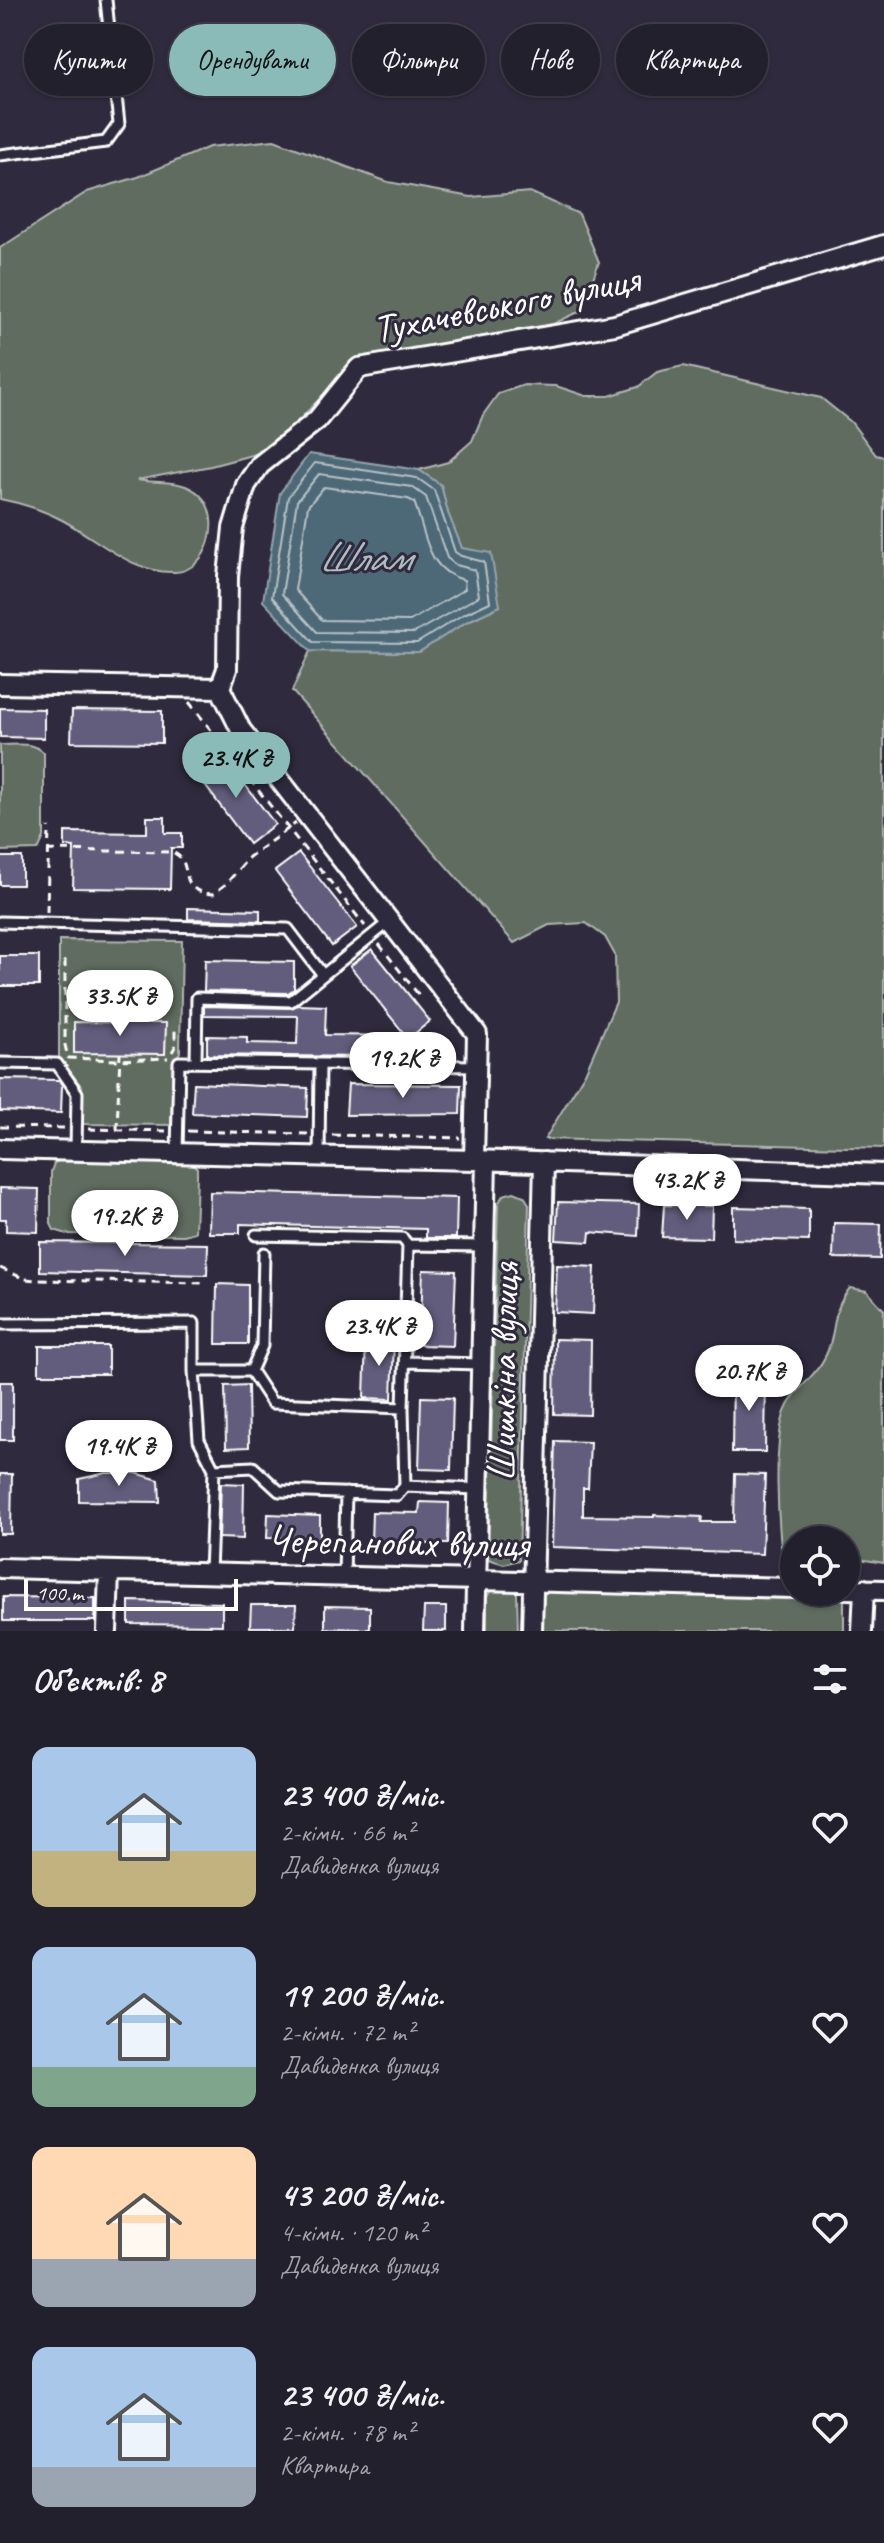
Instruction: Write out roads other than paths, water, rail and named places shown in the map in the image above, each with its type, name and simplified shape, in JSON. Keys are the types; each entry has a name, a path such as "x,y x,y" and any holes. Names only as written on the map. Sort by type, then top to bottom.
{"street":[{"name":"Тухачевського вулиця","path":"220,688 227,669 228,576 233,528 246,485 260,465 317,420 359,368 615,325 884,245"},
{"path":"0,684 220,688 241,730 477,1034 475,1138 480,1161 484,1246 475,1631"},
{"path":"0,1149 884,1174"},
{"name":"Шишкiна вулиця","path":"532,1631 544,1162"},
{"name":"Черепанових вулиця","path":"0,1568 780,1588"},
{"path":"107,1631 109,1571"},
{"path":"860,1589 884,1590"},
{"path":"858,1606 862,1631"}],"lane":[{"path":"0,155 106,142 119,124 106,0"},
{"path":"196,1062 197,998 291,1001 390,921"},
{"path":"0,922 288,929 323,975"},
{"path":"177,1153 179,1062 477,1066"},
{"path":"0,1063 57,1064 77,1093 76,1151"},
{"path":"319,1157 320,1064"},
{"path":"214,1469 253,1467 279,1491 397,1495 405,1486 403,1408 408,1245 402,1238 256,1235"},
{"path":"408,1245 484,1246"},
{"path":"251,1371 262,1346 264,1253"},
{"path":"0,1324 194,1323 199,1440 214,1469 210,1573"},
{"path":"405,1362 480,1364"},
{"path":"194,1371 251,1371"},
{"path":"251,1371 272,1403 403,1408"},
{"path":"405,1486 477,1489"},
{"path":"344,1577 346,1493"}],"water":[{"name":"Шлам","path":"309,454 419,470 441,485 462,548 491,553 500,606 466,622 419,652 310,651 263,601 280,493"}]}
